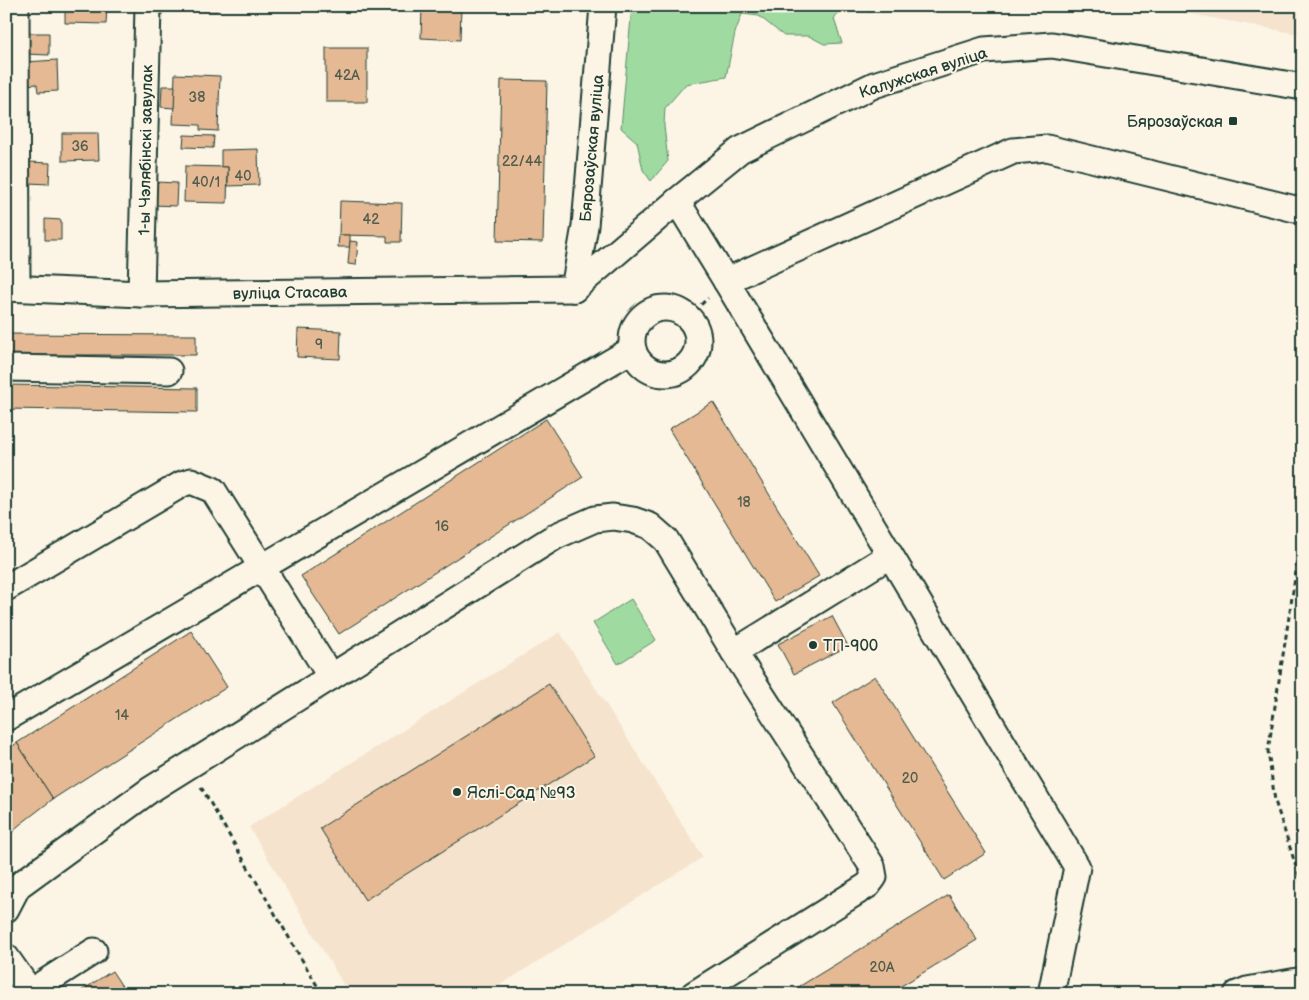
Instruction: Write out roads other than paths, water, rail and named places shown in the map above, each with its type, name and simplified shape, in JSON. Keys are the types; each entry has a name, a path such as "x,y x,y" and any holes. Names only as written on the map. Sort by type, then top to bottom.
{"street":[{"path":"12,288 16,6"},
{"name":"1-ы Чэлябінскі завулак","path":"141,294 148,6"},
{"name":"Бярозаўская вуліца","path":"574,289 585,226 603,6"},
{"name":"Калужская вуліца","path":"574,289 740,150 874,85 984,50 1052,45 1303,87"},
{"path":"726,281 1012,151 1047,148 1303,211"},
{"path":"677,201 1077,867 1051,994"},
{"name":"вуліца Стасава","path":"12,288 141,294 574,289"},
{"path":"6,718 634,349"},
{"path":"6,368 169,371"},
{"path":"6,588 182,484 191,481 213,490 260,568 331,677"},
{"path":"6,909 18,886 150,790 556,536 595,518 613,517 633,520 650,526 666,540 734,652 872,866 874,877 868,886 694,994"},
{"path":"734,652 889,556"},
{"path":"42,994 44,984 94,950"},
{"path":"6,957 32,994"},
{"path":"1237,994 1247,990 1303,980"}],"place":[{"name":"Бярозаўская","path":"1233,121"},
{"name":"ТП-900","path":"813,645"},
{"name":"Яслі-Сад №93","path":"457,792"}]}
